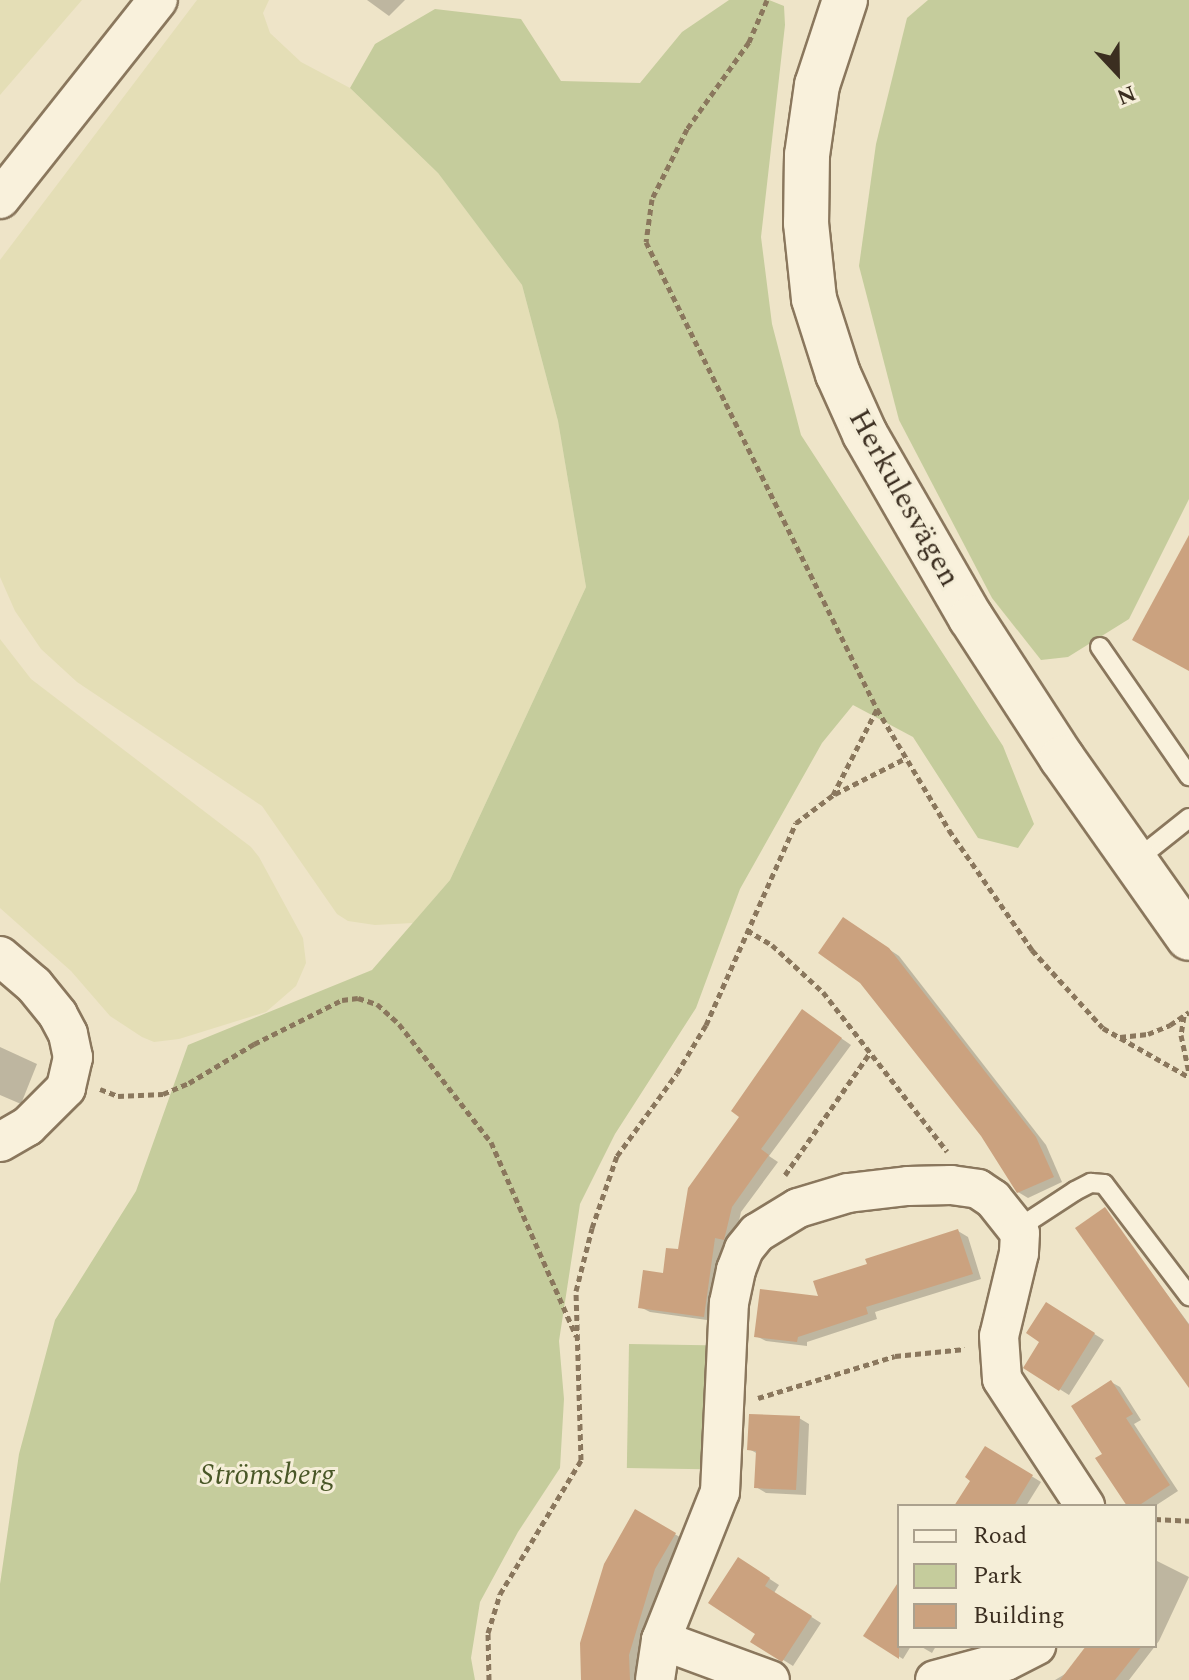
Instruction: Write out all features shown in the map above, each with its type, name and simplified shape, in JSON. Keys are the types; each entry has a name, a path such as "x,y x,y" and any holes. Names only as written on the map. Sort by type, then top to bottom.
{"street":[{"path":"0,199 158,0"},
{"name":"Herkulesvägen","path":"845,0 817,85 807,155 806,223 814,299 838,374 865,434 971,618 1134,862 1189,938"},
{"path":"0,956 34,985 58,1015 68,1034 73,1057 66,1088 28,1126 0,1142"},
{"path":"655,1680 661,1640 720,1492 729,1303 736,1270 744,1249 757,1233 798,1208 848,1193 951,1185 978,1189 993,1199 1017,1229 1019,1253 998,1351 1002,1379 1084,1504"},
{"path":"661,1640 770,1680"},
{"path":"935,1680 1006,1661 1032,1648"}],"lane":[{"path":"1100,647 1189,776"},
{"path":"1134,862 1189,818"},
{"path":"1017,1229 1075,1191 1091,1183 1104,1184 1189,1296"}],"path":[{"path":"767,0 749,42 687,129 652,199 646,242 877,709 949,830 1032,950 1103,1028 1189,1075"},
{"path":"833,795 877,709"},
{"path":"489,1680 488,1633 500,1594 581,1460 576,1291 592,1228 617,1156 677,1073 706,1025 796,823 833,795 906,758"},
{"path":"747,930 772,945 823,992 978,1189"},
{"path":"70,1077 118,1096 163,1094 189,1083 331,1004 358,998 377,1004 399,1024 491,1142 578,1341"},
{"path":"1119,1037 1148,1034 1186,1014"},
{"path":"1186,1014 1181,1035 1189,1075"},
{"path":"774,1221 775,1189 869,1054"},
{"path":"725,1409 895,1356 964,1349 998,1351"},
{"path":"1157,1519 1189,1521"}],"shaded area":[{"path":"0,0 82,0 0,95"},
{"path":"197,0 269,0 263,13 270,33 301,62 350,88 438,173 522,285 558,421 586,587 450,880 413,923 375,925 348,921 337,914 262,806 77,682 41,649 15,611 0,577 0,260"},
{"path":"0,639 31,679 251,847 259,857 303,938 306,963 296,986 266,1012 179,1039 154,1042 110,1016 71,971 0,908"}],"green space":[{"name":"Strömsberg","path":"729,0 769,0 784,6 785,25 761,237 772,324 801,435 1003,746 1034,824 1018,848 978,838 913,737 853,705 822,743 740,889 696,1008 615,1134 580,1204 559,1341 564,1399 560,1468 518,1532 480,1602 471,1658 475,1680 0,1680 0,1584 19,1454 55,1320 136,1191 188,1045 372,970 450,880 586,587 558,421 522,285 438,173 350,88 375,44 435,9 521,19 561,81 640,83 682,32"},
{"path":"928,0 1189,0 1189,499 1129,619 1068,657 1041,660 992,598 899,420 859,266 876,144 907,18"},
{"path":"629,1344 706,1345 704,1469 627,1468"}],"building":[{"path":"1189,535 1189,671 1132,640"},
{"path":"843,917 889,948 1036,1137 1054,1177 1017,1193 981,1136 860,983 818,953"},
{"path":"802,1009 842,1038 761,1149 769,1155 732,1207 724,1240 715,1238 704,1317 638,1308 643,1270 663,1273 666,1248 678,1249 688,1188 739,1117 731,1111"},
{"path":"1105,1207 1189,1325 1189,1388 1075,1228"},
{"path":"958,1229 973,1274 866,1307 868,1314 798,1337 797,1342 754,1337 760,1289 818,1296 813,1281 867,1264 865,1259"},
{"path":"1046,1302 1095,1333 1059,1391 1023,1368 1039,1342 1026,1333"},
{"path":"1111,1380 1133,1414 1126,1418 1170,1485 1141,1504 1126,1504 1095,1458 1102,1454 1071,1406"},
{"path":"749,1414 800,1416 796,1490 754,1488 756,1451 747,1450"},
{"path":"985,1446 1033,1475 1015,1504 955,1504 970,1481 965,1477"},
{"path":"635,1509 676,1533 655,1569 629,1655 630,1680 581,1680 580,1643 604,1564"},
{"path":"738,1557 770,1578 765,1586 812,1616 782,1662 750,1642 755,1634 708,1603"},
{"path":"897,1584 899,1659 863,1636"},
{"path":"1084,1648 1140,1648 1115,1680 1060,1680"}]}
